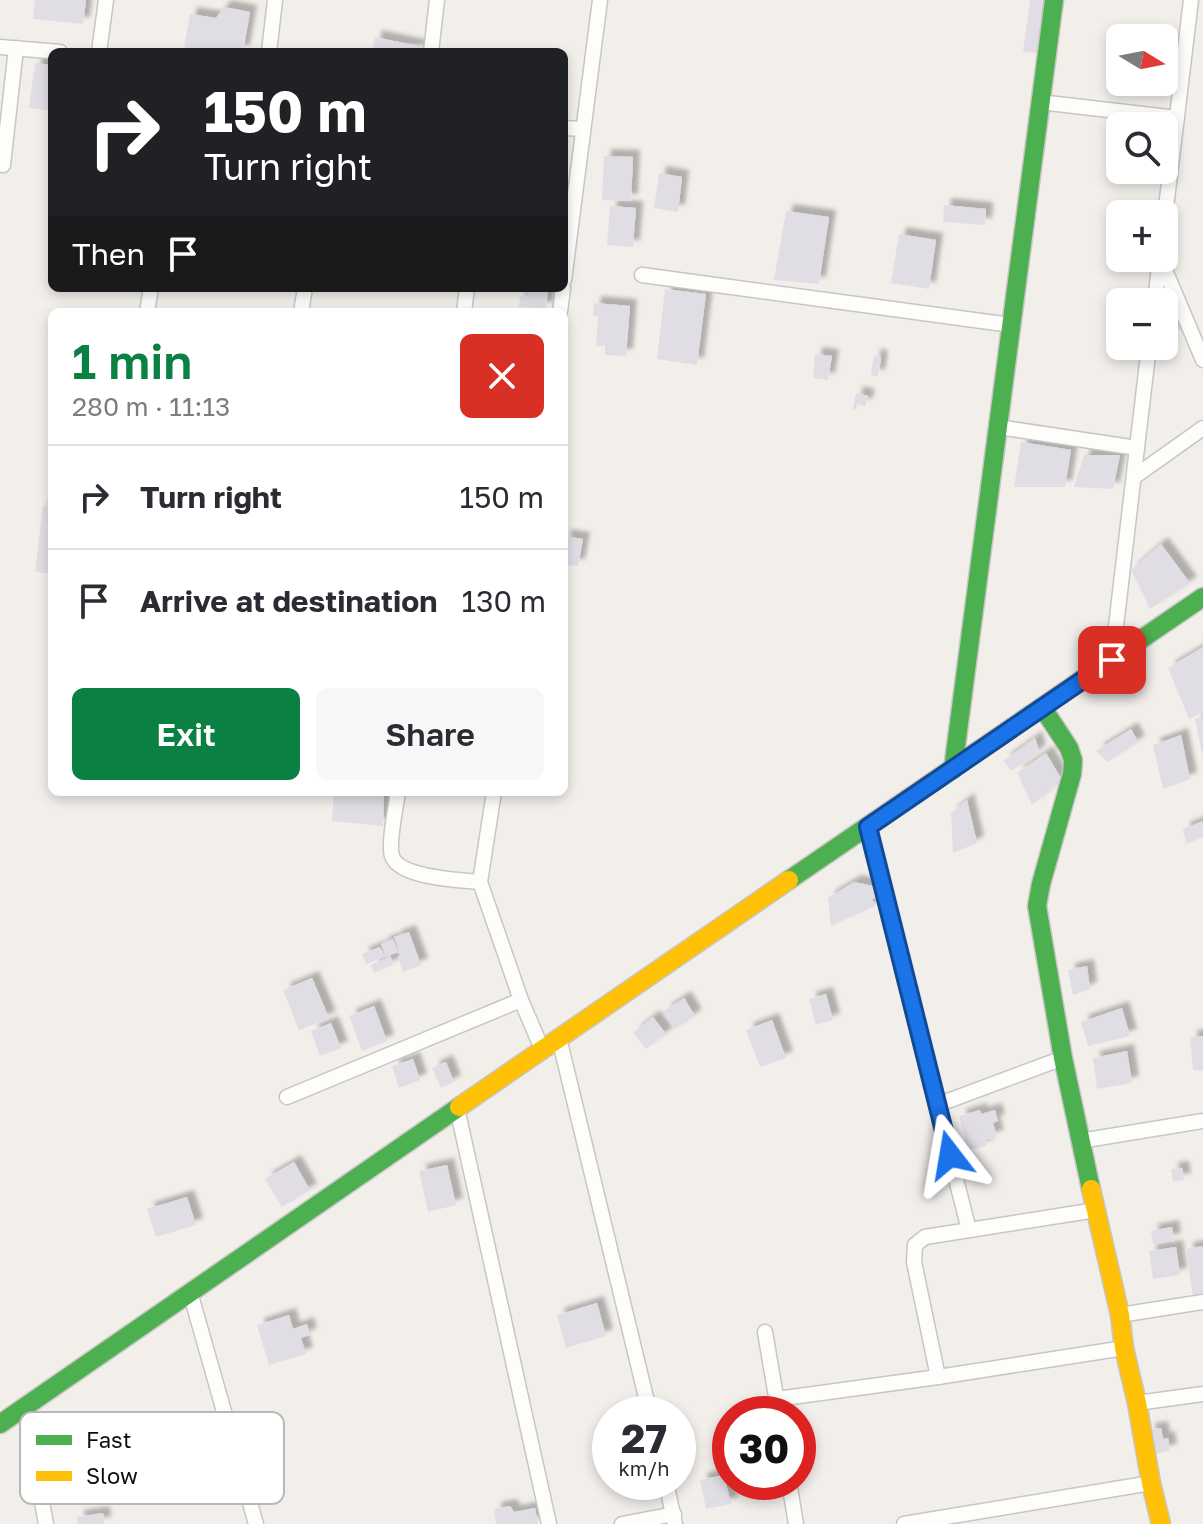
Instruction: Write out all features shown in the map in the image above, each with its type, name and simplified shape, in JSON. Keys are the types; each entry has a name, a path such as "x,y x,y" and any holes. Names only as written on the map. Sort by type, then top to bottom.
{"street":[{"path":"100,48 106,0"},
{"path":"269,48 275,0"},
{"path":"431,48 437,0"},
{"path":"568,248 600,0"},
{"path":"953,769 1054,0"},
{"path":"1178,112 1191,0"},
{"path":"0,47 48,51"},
{"path":"3,165 16,48"},
{"path":"1040,102 1126,112"},
{"path":"568,128 583,129"},
{"path":"1166,272 1203,360"},
{"path":"642,275 1011,325"},
{"path":"1112,660 1147,360"},
{"path":"998,427 1137,448"},
{"path":"1134,477 1203,428"},
{"path":"0,1424 1203,597"},
{"path":"1042,707 1069,748 1073,760 1037,906 1063,1058 1120,1315 1124,1348 1161,1524"},
{"path":"398,796 392,857 400,867 426,876 480,882"},
{"path":"493,796 480,882 521,1000 542,1049"},
{"path":"868,827 969,1230"},
{"path":"287,1097 521,1000"},
{"path":"559,1038 646,1396"},
{"path":"937,1105 1063,1058"},
{"path":"457,1108 549,1524"},
{"path":"1080,1141 1203,1121"},
{"path":"938,1377 914,1262 915,1245 925,1237 1096,1210"},
{"path":"190,1292 224,1412"},
{"path":"1120,1315 1203,1302"},
{"path":"765,1332 776,1396"},
{"path":"816,1399 1124,1348"},
{"path":"1137,1403 1203,1394"},
{"path":"25,1407 26,1412"},
{"path":"904,1524 1151,1483"},
{"path":"792,1500 796,1524"},
{"path":"42,1504 46,1524"},
{"path":"250,1504 256,1524"},
{"path":"622,1524 674,1519"}],"building":[{"path":"35,0 86,0 83,24 33,19"},
{"path":"1030,0 1043,0 1037,53 1023,52"},
{"path":"224,7 250,12 244,48 184,47 190,14 216,18"},
{"path":"375,37 422,47 422,48 373,48"},
{"path":"35,63 48,65 48,110 29,108"},
{"path":"604,156 633,157 631,201 602,200"},
{"path":"659,173 682,177 678,212 654,208"},
{"path":"944,205 986,209 985,225 943,222"},
{"path":"610,206 636,208 633,247 607,245"},
{"path":"786,211 829,217 819,284 774,280"},
{"path":"899,234 936,240 929,289 891,283"},
{"path":"665,289 706,294 697,365 657,359"},
{"path":"528,292 548,292 546,308 519,307 520,296 527,297"},
{"path":"594,303 630,306 626,356 605,355 605,346 596,346 598,317 593,316"},
{"path":"815,354 832,356 828,380 813,378"},
{"path":"874,355 881,358 878,377 871,375"},
{"path":"856,393 868,396 865,406 857,404 853,409"},
{"path":"1021,442 1071,450 1065,487 1014,487"},
{"path":"1084,455 1120,455 1113,489 1074,487"},
{"path":"43,505 48,506 48,574 35,572"},
{"path":"568,537 583,539 578,566 568,565"},
{"path":"1161,544 1190,583 1150,609 1131,570"},
{"path":"1203,647 1203,712 1189,719 1168,668"},
{"path":"1203,716 1203,753 1202,753 1195,719"},
{"path":"1131,729 1138,742 1108,762 1096,751"},
{"path":"1181,735 1190,779 1163,789 1153,745"},
{"path":"1035,738 1039,751 1012,771 1003,761"},
{"path":"1046,753 1062,780 1032,805 1017,773"},
{"path":"334,796 384,796 383,826 332,821"},
{"path":"967,800 977,843 953,853 951,813"},
{"path":"1203,821 1203,837 1186,844 1183,829"},
{"path":"854,882 873,886 878,897 872,899 875,906 831,926 828,898"},
{"path":"409,932 421,965 403,972 394,937"},
{"path":"393,939 398,952 386,957 381,944"},
{"path":"380,947 385,957 366,964 362,954"},
{"path":"390,956 394,964 374,973 371,965"},
{"path":"1087,966 1090,989 1073,995 1068,970"},
{"path":"312,978 329,1018 299,1030 283,990"},
{"path":"826,994 833,1020 816,1025 809,999"},
{"path":"684,998 695,1016 675,1029 664,1011"},
{"path":"374,1006 387,1041 362,1051 349,1016"},
{"path":"1122,1008 1130,1036 1088,1046 1081,1022"},
{"path":"653,1017 666,1034 646,1049 633,1033"},
{"path":"772,1020 786,1058 760,1067 746,1030"},
{"path":"331,1023 341,1048 320,1056 311,1031"},
{"path":"1203,1036 1203,1071 1193,1070 1190,1037"},
{"path":"1127,1051 1132,1083 1097,1089 1093,1058"},
{"path":"413,1059 420,1080 399,1088 392,1066"},
{"path":"446,1062 454,1082 441,1088 432,1068"},
{"path":"980,1110 981,1114 995,1110 998,1121 993,1123 997,1137 985,1140 986,1146 968,1150 959,1116"},
{"path":"294,1162 310,1190 282,1207 265,1179"},
{"path":"447,1165 456,1205 428,1212 419,1171"},
{"path":"1182,1168 1184,1180 1173,1181 1171,1169"},
{"path":"187,1197 196,1225 156,1237 147,1209"},
{"path":"1172,1227 1174,1240 1153,1244 1151,1231"},
{"path":"1203,1246 1203,1301 1194,1303 1186,1249"},
{"path":"1176,1247 1180,1275 1153,1279 1149,1251"},
{"path":"597,1303 606,1336 566,1348 557,1315"},
{"path":"289,1315 293,1329 307,1324 310,1335 301,1338 306,1354 269,1365 257,1325"},
{"path":"1161,1428 1163,1439 1168,1438 1170,1451 1152,1454 1148,1430"},
{"path":"712,1478 712,1500 730,1500 731,1504 706,1509 700,1480"},
{"path":"510,1506 514,1512 535,1508 538,1524 496,1524 494,1509"},
{"path":"103,1513 104,1524 78,1524 77,1517"}],"traffic: fast":[{"path":"953,769 1054,0"},
{"path":"789,880 1203,597"},
{"path":"1042,707 1069,748 1073,760 1037,906 1063,1058 1091,1189"},
{"path":"0,1424 459,1107"}],"traffic: slow":[{"path":"459,1107 789,880"},
{"path":"1091,1189 1120,1315 1124,1348 1161,1524"}],"route":[{"path":"950,1155 868,827 1112,660"}]}
